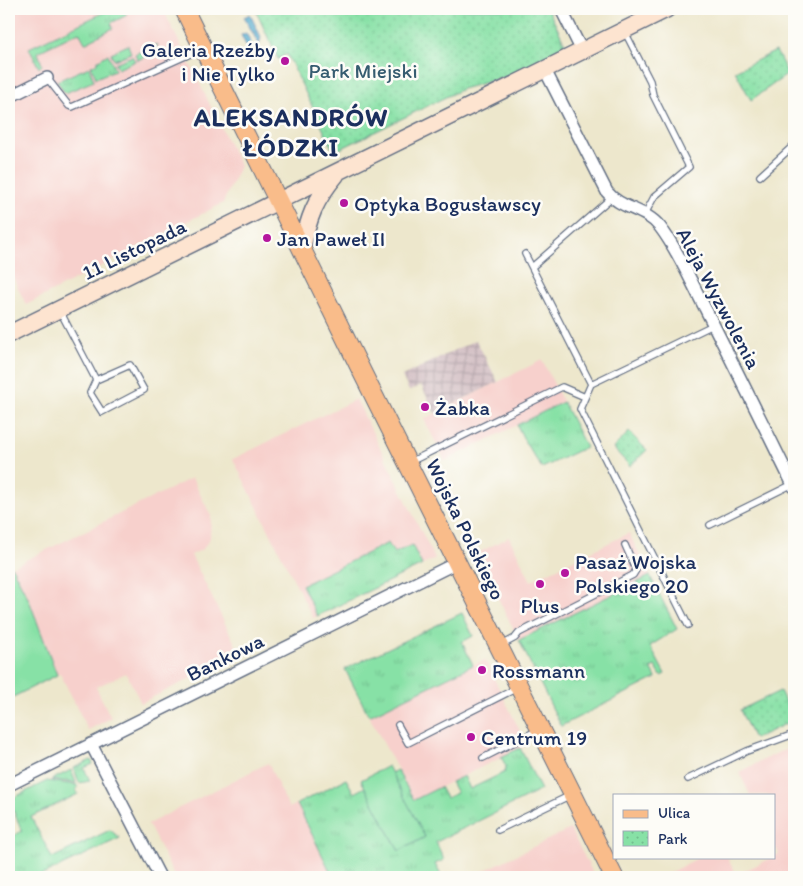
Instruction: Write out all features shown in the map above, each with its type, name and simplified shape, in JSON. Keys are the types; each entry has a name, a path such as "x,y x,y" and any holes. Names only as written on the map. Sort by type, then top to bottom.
{"main road":[{"name":"Wojska Polskiego","path":"184,9 614,877"},
{"name":"11 Listopada","path":"9,334 667,9"},
{"path":"302,250 311,214 325,188 339,171"}],"street":[{"path":"561,9 582,51"},
{"name":"Aleja Wyzwolenia","path":"544,70 607,192 618,203 645,214 652,219 660,228 683,265 794,486"},
{"path":"9,97 47,78"},
{"name":"Bankowa","path":"9,785 458,562"},
{"path":"91,744 160,877"}],"lane":[{"path":"624,30 650,81 653,95 689,167 654,197 645,214"},
{"path":"47,78 69,106 72,107 203,48"},
{"path":"760,176 794,145"},
{"path":"532,267 612,197"},
{"path":"525,254 591,384"},
{"path":"59,310 96,380"},
{"path":"688,625 580,408 591,384 713,325"},
{"path":"130,365 144,390 102,412 90,393 96,380 130,365"},
{"path":"408,463 562,387 585,398"},
{"path":"710,525 794,486"},
{"path":"499,647 512,640 519,633 633,575 636,570 626,545"},
{"path":"398,725 408,743 519,687"},
{"path":"483,758 540,730"},
{"path":"688,779 747,751 794,734"},
{"path":"498,830 573,794"}],"shaded area":[{"path":"9,9 163,9 240,166 223,203 26,305 9,269"},
{"path":"476,340 498,382 435,413 421,385 409,391 402,376"},
{"path":"542,360 563,402 445,461 424,419"},
{"path":"356,399 435,559 313,618 233,459"},
{"path":"192,478 211,516 210,538 203,549 191,555 240,654 141,703 126,673 96,687 111,718 88,730 60,673 9,699 9,565 10,568"},
{"path":"629,533 650,576 519,640 476,554 509,537 531,581"},
{"path":"485,660 527,745 414,800 369,716 456,672"},
{"path":"794,745 794,876 661,877 698,858 728,858 736,875 771,858 776,858 776,855 779,854 776,848 776,794 750,794 739,772"},
{"path":"268,763 289,808 297,804 333,877 175,877 148,824"},
{"path":"570,829 595,877 471,877"}],"green space":[{"path":"111,9 123,9 127,15 111,23 113,28 85,43 79,32 38,52 42,65 39,68 29,48"},
{"name":"Park Miejski","path":"255,9 548,9 567,48 520,73 462,89 334,152 287,54 278,59"},
{"path":"158,44 154,52 138,60 135,54"},
{"path":"128,45 131,53 114,60 111,53"},
{"path":"776,51 788,74 751,100 735,71"},
{"path":"108,54 115,70 96,78 91,66"},
{"path":"132,56 135,61 118,69 115,63"},
{"path":"89,67 94,81 65,93 57,81"},
{"path":"563,402 586,447 542,468 526,444 517,425"},
{"path":"629,432 647,450 630,466 613,448"},
{"path":"388,543 394,553 412,545 422,565 317,616 302,585"},
{"path":"9,565 10,568 12,567 29,600 57,675 9,699"},
{"path":"650,576 677,629 650,646 665,674 661,676 655,666 651,668 656,678 561,726 519,640"},
{"path":"462,613 473,636 462,642 473,665 369,716 345,669"},
{"path":"780,691 794,720 754,739 740,710"},
{"path":"520,748 541,790 436,842 444,860 435,864 442,877 333,877 297,804 346,779 354,793 365,787 399,851 425,837 391,773 397,770 414,800 440,787 446,798 457,793 451,782 464,776 470,789 505,772 506,766 501,757"},
{"path":"91,760 93,764 84,768 90,781 79,783 74,768"},
{"path":"388,766 425,837 399,851 361,780"},
{"path":"71,770 76,783 51,780"},
{"path":"47,781 77,785 78,788 76,789 78,794 31,817 52,858 110,830 120,838 38,877 9,877 9,838 22,831 9,800"}],"water":[{"path":"250,14 261,37 259,45 244,17"},
{"path":"246,33 256,52 253,60 241,35"}],"place":[{"name":"Galeria Rzeźby i Nie Tylko","path":"285,61"},
{"name":"Optyka Bogusławscy","path":"344,203"},
{"name":"Jan Paweł II","path":"267,238"},
{"name":"Żabka","path":"425,407"},
{"name":"Pasaż Wojska Polskiego 20","path":"565,573"},
{"name":"Plus","path":"540,584"},
{"name":"Rossmann","path":"482,670"},
{"name":"Centrum 19","path":"471,737"}],"district":[{"name":"ALEKSANDRÓW ŁÓDZKI","path":"291,132"}]}
